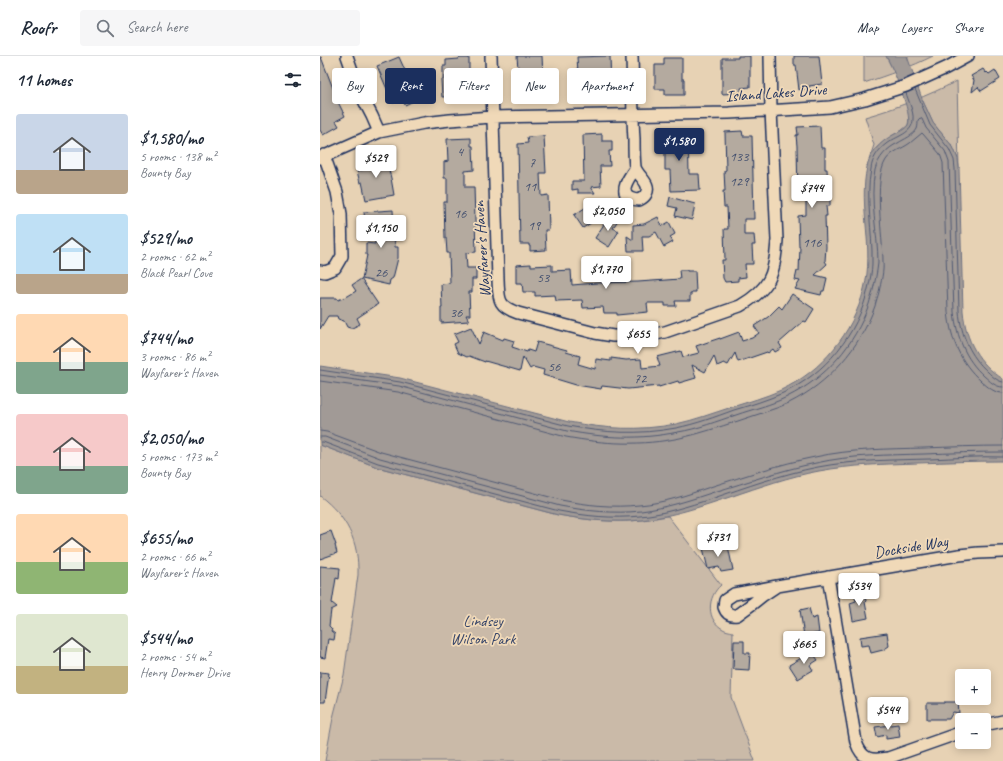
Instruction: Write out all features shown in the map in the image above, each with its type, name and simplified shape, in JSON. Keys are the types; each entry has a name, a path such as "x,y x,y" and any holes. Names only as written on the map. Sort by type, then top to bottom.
{"street":[{"path":"347,56 360,93 372,116 378,132"},
{"path":"491,56 492,117"},
{"path":"632,56 632,115 635,169"},
{"path":"770,56 771,110"},
{"name":"Island Lakes Drive","path":"322,157 378,132 424,123 492,117 729,113 830,107 865,100 906,86 968,56"},
{"name":"Wayfarer's Haven","path":"492,117 498,279 500,300 504,307 510,311 595,333 613,336 634,336 666,332 740,306 764,288 772,274 776,259 777,240 771,110"},
{"path":"320,271 325,272 335,268 342,256 341,214 337,192 322,157"},
{"name":"Dockside Way","path":"778,586 978,552 1003,552"},
{"path":"828,577 856,742 862,755 868,759 877,760 888,758 955,734"},
{"path":"991,724 1003,721"}],"green space":[{"path":"864,56 886,56 893,70 907,58 907,56 933,56 899,71 864,83"},
{"path":"957,81 959,168 958,159 953,147 933,123 922,99 909,118 908,125 883,142 873,151 867,166 874,145 865,117 912,101"},
{"name":"Lindsey Wilson Park","path":"320,445 377,467 558,515 606,521 641,520 668,516 721,585 713,596 710,608 711,614 717,625 724,630 733,632 731,697 755,761 325,761 333,718 344,675 358,575 358,563 354,541 350,531 337,512 320,496"}],"water":[{"path":"886,56 907,56 922,99 933,123 953,147 958,159 963,311 967,332 975,350 987,366 1003,379 1003,461 881,464 831,469 775,482 687,511 642,520 610,521 589,520 558,515 377,467 320,445 320,366 400,378 569,422 609,428 649,428 676,424 769,395 796,382 810,372 834,349 852,321 864,289 868,259 864,197 868,162 876,148 888,138 905,128 908,125 909,120 905,101"}],"building":[{"path":"517,56 542,56 543,68 518,68"},
{"path":"610,56 610,68 578,68 577,57"},
{"path":"738,56 750,56 750,87 741,88 742,93 722,94 722,58 738,58"},
{"path":"794,56 819,56 822,84 809,86 810,88 799,90 796,65 794,65"},
{"path":"321,57 332,86 332,104 339,104 345,116 336,121 339,126 323,135 320,130"},
{"path":"399,57 404,68 385,68 385,84 377,66"},
{"path":"469,58 469,68 444,68 444,97 442,97 441,80 443,80 443,66 446,66 446,60"},
{"path":"664,58 682,58 684,95 665,95 665,89 655,89 655,65 664,65"},
{"path":"983,69 989,74 995,70 1000,79 981,91 978,87 972,92 974,80 971,76"},
{"path":"820,126 821,148 825,148 825,169 827,169 828,188 830,188 830,206 826,206 827,216 825,216 825,261 827,264 815,275 827,278 824,291 822,291 821,295 795,289 800,281 795,280 797,271 799,271 800,247 798,216 806,215 806,199 798,200 797,127"},
{"path":"742,131 743,136 752,136 754,219 744,219 744,235 754,235 755,245 752,245 753,264 745,264 746,277 738,278 738,281 725,282 723,278 722,260 725,260 724,229 728,229 727,207 724,207 723,191 725,191 724,171 726,170 725,132"},
{"path":"688,132 689,174 699,174 700,190 671,191 670,170 665,170 665,150 657,150 657,140 667,139 667,133"},
{"path":"602,134 602,141 612,141 612,151 609,151 610,166 600,166 601,186 591,187 595,193 578,193 578,189 572,190 572,181 584,181 583,135"},
{"path":"544,136 546,173 540,173 541,196 548,195 549,230 545,230 546,250 530,251 529,244 520,244 518,144 528,143 527,137"},
{"path":"471,138 471,146 473,146 474,170 465,171 465,187 474,187 476,252 466,253 467,268 476,268 476,279 472,279 472,292 469,292 470,315 466,315 469,321 441,323 441,284 450,283 449,253 447,253 445,238 444,202 447,202 447,178 444,178 444,162 448,161 447,139"},
{"path":"385,156 394,195 366,200 362,182 360,183 357,171 366,169 365,166 368,165 366,161"},
{"path":"670,197 695,204 692,220 675,216 677,208 668,206"},
{"path":"594,202 595,208 602,203 608,212 583,228 574,215"},
{"path":"393,210 395,247 398,247 398,258 393,278 390,280 389,285 362,279 367,255 366,243 375,244 374,221 365,222 364,212"},
{"path":"610,215 618,220 613,228 619,231 609,247 595,238"},
{"path":"658,217 662,226 669,222 675,234 670,237 673,242 664,247 656,232 649,236 642,236 643,251 628,251 627,236 633,240 633,225 644,224"},
{"path":"531,264 531,266 552,265 552,271 571,270 572,285 680,279 679,270 695,271 696,292 692,292 692,294 690,294 690,301 675,301 676,306 665,306 665,303 647,303 648,312 617,315 617,313 604,313 603,307 583,308 582,300 556,301 555,295 535,296 535,292 523,292 522,283 516,283 516,265"},
{"path":"361,279 378,304 357,318 360,324 352,328 347,327 344,321 338,319 337,316 328,316 320,329 320,298 337,298 338,300 348,296 356,291 352,285"},
{"path":"792,294 814,309 806,322 804,321 779,343 782,348 775,352 773,349 768,353 767,352 738,362 735,353 728,365 724,363 717,366 714,356 705,372 692,365 696,378 679,383 678,381 659,387 628,389 602,386 601,389 576,385 543,375 544,370 533,367 530,369 523,357 520,371 485,362 469,356 467,357 458,353 454,344 458,342 454,334 471,327 479,344 484,332 503,340 504,338 514,341 512,347 527,352 528,350 534,352 537,342 567,350 566,352 580,356 578,364 595,369 596,359 611,361 611,358 626,360 641,359 642,368 660,366 657,357 681,351 683,357 699,353 696,346 739,332 742,341 752,338 759,333 754,326 768,317 779,306 782,309"},
{"path":"331,531 337,553 320,559 320,535"},
{"path":"721,544 723,548 728,546 733,570 721,572 719,567 708,569 703,548"},
{"path":"320,566 340,568 339,579 336,578 332,603 337,607 331,610 329,626 332,629 331,631 335,634 334,640 328,639 325,658 320,657"},
{"path":"864,591 868,618 853,621 850,603 856,601 854,593"},
{"path":"809,608 812,619 817,617 819,633 804,636 800,610"},
{"path":"887,633 889,646 883,650 871,653 869,645 861,646 860,637"},
{"path":"734,641 744,641 744,653 750,653 749,670 733,669"},
{"path":"812,652 818,660 810,665 813,670 798,679 789,665"},
{"path":"320,672 329,673 325,702 320,702"},
{"path":"955,702 955,705 958,705 959,713 953,712 949,719 927,719 927,703"},
{"path":"898,724 900,737 886,739 886,735 877,737 875,727"}]}
